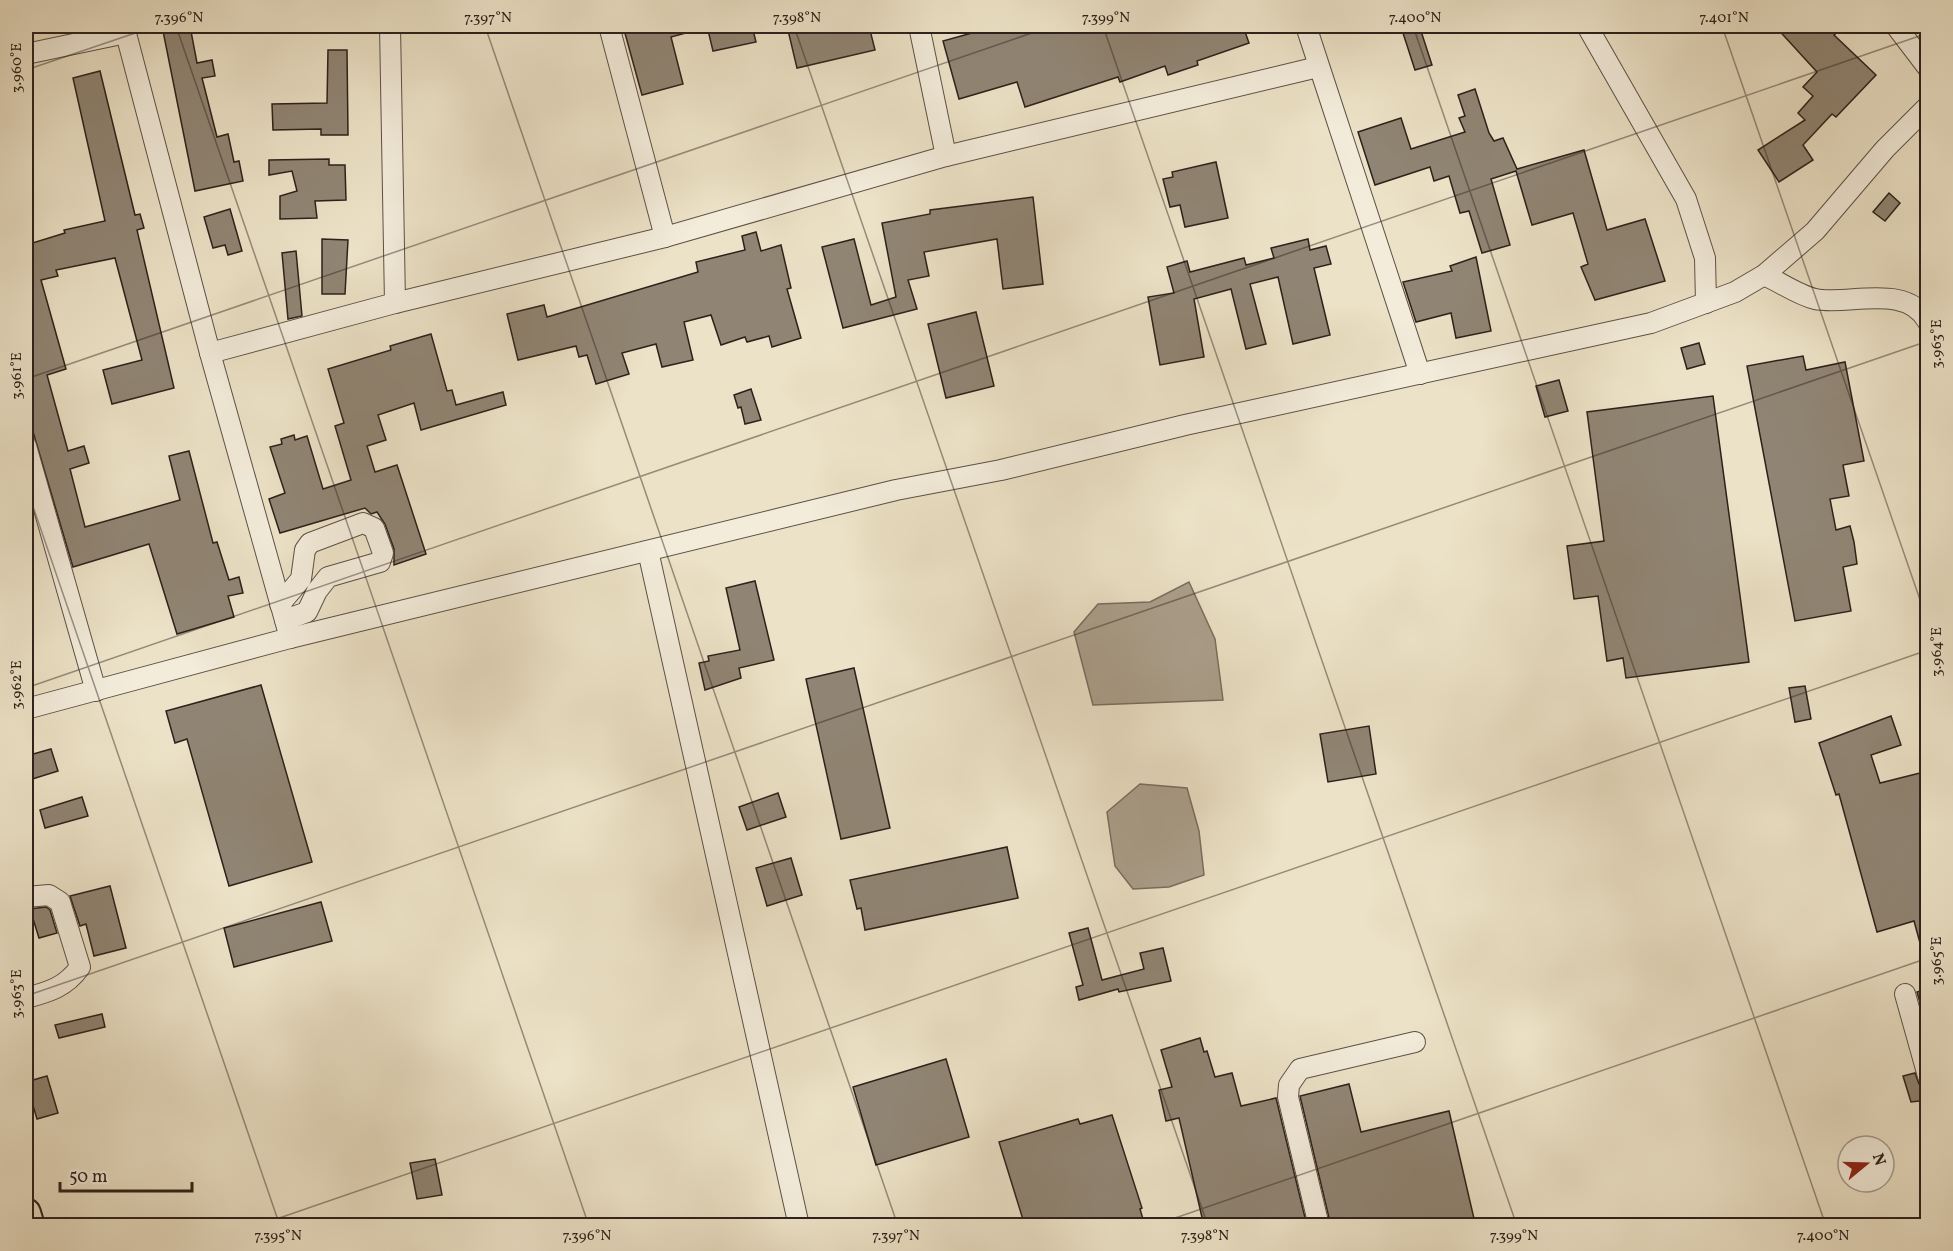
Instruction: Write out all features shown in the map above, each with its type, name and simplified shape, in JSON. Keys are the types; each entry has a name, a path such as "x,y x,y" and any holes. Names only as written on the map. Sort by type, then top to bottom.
{"highway":[{"path":"26,1213 30,1226"}],"street":[{"path":"390,26 395,303"},
{"path":"609,26 665,237"},
{"path":"918,26 946,156"},
{"path":"1306,26 1420,374"},
{"path":"1587,26 1686,199 1705,258 1706,303"},
{"path":"1896,26 1928,68"},
{"path":"26,54 125,29 210,353 285,620"},
{"path":"210,353 395,303 665,237 946,156 1318,67"},
{"path":"285,620 648,551 884,493 1001,470 1207,420 1651,323 1735,292 1764,275 1815,231 1885,149 1928,106"},
{"path":"1764,275 1815,299 1884,298 1907,303 1928,322"},
{"path":"26,446 96,690"},
{"path":"26,709 96,690 307,612 325,580 330,576 380,562 383,552 374,528 363,524 312,541 305,550 299,582 285,620"},
{"path":"648,551 799,1226"},
{"path":"303,567 325,580"},
{"path":"26,897 49,896 60,902 80,966 72,979 57,989 26,999"},
{"path":"1905,994 1928,1076"},
{"path":"1319,1226 1288,1097 1293,1076 1300,1069 1415,1042"}],"shaded area":[{"path":"1189,582 1215,639 1223,700 1093,705 1074,632 1098,604 1150,602"},
{"path":"1140,784 1187,788 1199,831 1204,875 1169,887 1133,889 1115,866 1107,812"}],"building":[{"path":"162,26 190,26 197,63 212,60 215,76 202,78 217,137 228,134 234,162 239,161 243,181 195,191"},
{"path":"623,26 696,26 697,30 671,37 683,84 642,95"},
{"path":"707,26 752,26 756,42 713,51"},
{"path":"787,26 869,26 875,50 797,68"},
{"path":"997,26 1089,26 1091,33 1111,26 1243,26 1249,43 1197,61 1198,65 1168,75 1165,66 1120,82 1118,77 1025,107 1017,82 959,99 943,41"},
{"path":"1775,26 1845,26 1834,35 1876,75 1836,117 1832,114 1803,145 1813,160 1779,182 1758,150 1805,120 1798,113 1813,96 1803,87 1817,72"},
{"path":"1420,28 1432,65 1415,70 1403,33"},
{"path":"328,50 347,50 348,135 321,135 321,129 273,130 272,104 327,103"},
{"path":"100,71 135,215 140,214 144,228 137,230 174,388 112,404 103,370 142,360 115,258 56,270 58,276 41,280 66,369 47,375 68,451 84,446 89,463 70,469 85,527 180,500 169,456 189,451 213,543 217,542 229,580 239,577 243,593 228,596 234,617 177,634 149,544 73,567 26,408 26,245 65,233 64,230 105,221 73,78"},
{"path":"1475,89 1489,133 1494,141 1503,138 1517,169 1584,150 1607,230 1645,219 1665,281 1595,300 1581,267 1588,264 1573,213 1532,225 1516,171 1491,179 1510,245 1482,253 1469,211 1460,213 1449,176 1434,181 1430,167 1375,185 1358,132 1401,118 1411,149 1465,132 1459,118 1465,116 1458,95"},
{"path":"329,159 329,165 345,165 346,200 315,201 317,218 280,219 280,196 297,191 292,171 269,175 269,160"},
{"path":"1216,162 1228,218 1185,227 1180,205 1170,207 1163,179 1173,177 1172,172"},
{"path":"1889,193 1900,203 1885,221 1873,212"},
{"path":"1033,197 1043,284 1003,289 997,239 924,252 929,276 908,280 917,309 843,328 822,247 854,239 871,305 896,297 882,223 930,214 930,210"},
{"path":"230,209 242,251 228,255 225,245 213,248 204,217"},
{"path":"756,232 761,251 781,245 791,288 787,289 801,338 772,347 769,336 747,342 745,337 721,345 711,315 684,322 693,360 662,367 656,344 622,353 629,374 596,384 587,355 579,357 576,346 518,360 507,314 544,305 547,317 698,272 696,262 745,250 742,236"},
{"path":"322,239 348,240 345,294 322,294"},
{"path":"1308,239 1310,250 1326,246 1331,264 1314,268 1330,335 1293,344 1278,277 1250,284 1266,344 1246,349 1231,289 1194,299 1204,357 1160,365 1148,297 1174,293 1167,267 1187,261 1190,272 1244,258 1246,265 1274,258 1271,248"},
{"path":"296,251 302,316 288,319 282,253"},
{"path":"1476,257 1491,331 1456,338 1451,313 1416,322 1403,282 1452,271 1450,266"},
{"path":"976,312 994,386 946,398 928,324"},
{"path":"431,334 447,391 452,390 456,405 503,392 506,405 421,430 414,403 378,415 386,440 367,446 375,472 397,465 426,554 394,565 394,549 385,524 377,512 371,514 365,508 280,533 269,499 285,493 270,447 282,444 281,439 294,435 295,440 307,436 323,489 351,480 335,426 344,423 328,369 391,350 390,346"},
{"path":"1699,343 1705,364 1687,369 1681,348"},
{"path":"1803,356 1806,370 1845,362 1864,461 1843,465 1849,496 1830,499 1836,530 1850,526 1854,542 1857,564 1843,567 1851,611 1795,621 1747,366"},
{"path":"1559,380 1568,411 1545,417 1536,386"},
{"path":"751,389 761,420 745,424 741,407 738,408 734,395"},
{"path":"1713,396 1749,662 1626,678 1623,658 1607,661 1598,596 1574,599 1567,546 1604,541 1587,412"},
{"path":"755,581 774,660 739,668 741,678 705,690 699,663 709,661 708,656 740,650 726,588"},
{"path":"854,668 890,828 841,839 806,679"},
{"path":"261,685 312,862 229,886 187,739 175,743 166,711"},
{"path":"1805,686 1811,719 1795,722 1789,688"},
{"path":"1891,716 1901,745 1871,755 1880,783 1928,771 1928,953 1923,954 1914,921 1877,932 1839,794 1836,795 1819,743"},
{"path":"1369,726 1376,774 1328,782 1320,734"},
{"path":"51,749 58,771 26,781 26,756"},
{"path":"778,793 786,817 747,830 739,807"},
{"path":"82,797 88,816 45,828 40,810"},
{"path":"1007,847 1018,898 865,930 861,908 857,909 850,880"},
{"path":"791,858 802,895 767,906 756,868"},
{"path":"110,886 126,948 94,956 86,924 80,926 70,896"},
{"path":"321,902 332,941 234,967 224,928"},
{"path":"46,907 50,910 57,933 39,938 30,909"},
{"path":"1088,928 1102,980 1144,969 1140,953 1163,948 1171,981 1119,992 1118,989 1079,1000 1076,987 1083,985 1069,933"},
{"path":"1928,989 1928,1030 1917,992"},
{"path":"102,1014 105,1027 59,1038 55,1025"},
{"path":"1200,1038 1204,1052 1207,1051 1215,1077 1232,1073 1241,1106 1276,1098 1307,1226 1204,1226 1179,1118 1166,1121 1159,1090 1172,1087 1161,1050"},
{"path":"946,1059 969,1137 876,1165 853,1087"},
{"path":"1915,1073 1919,1084 1928,1088 1928,1100 1911,1102 1903,1076"},
{"path":"47,1076 58,1113 37,1119 26,1082"},
{"path":"1349,1084 1361,1132 1449,1111 1475,1223 1465,1226 1331,1226 1300,1096"},
{"path":"1112,1115 1142,1208 1140,1209 1145,1226 1025,1226 999,1142 1078,1119 1080,1124"},
{"path":"435,1159 442,1195 417,1199 410,1163"}]}
